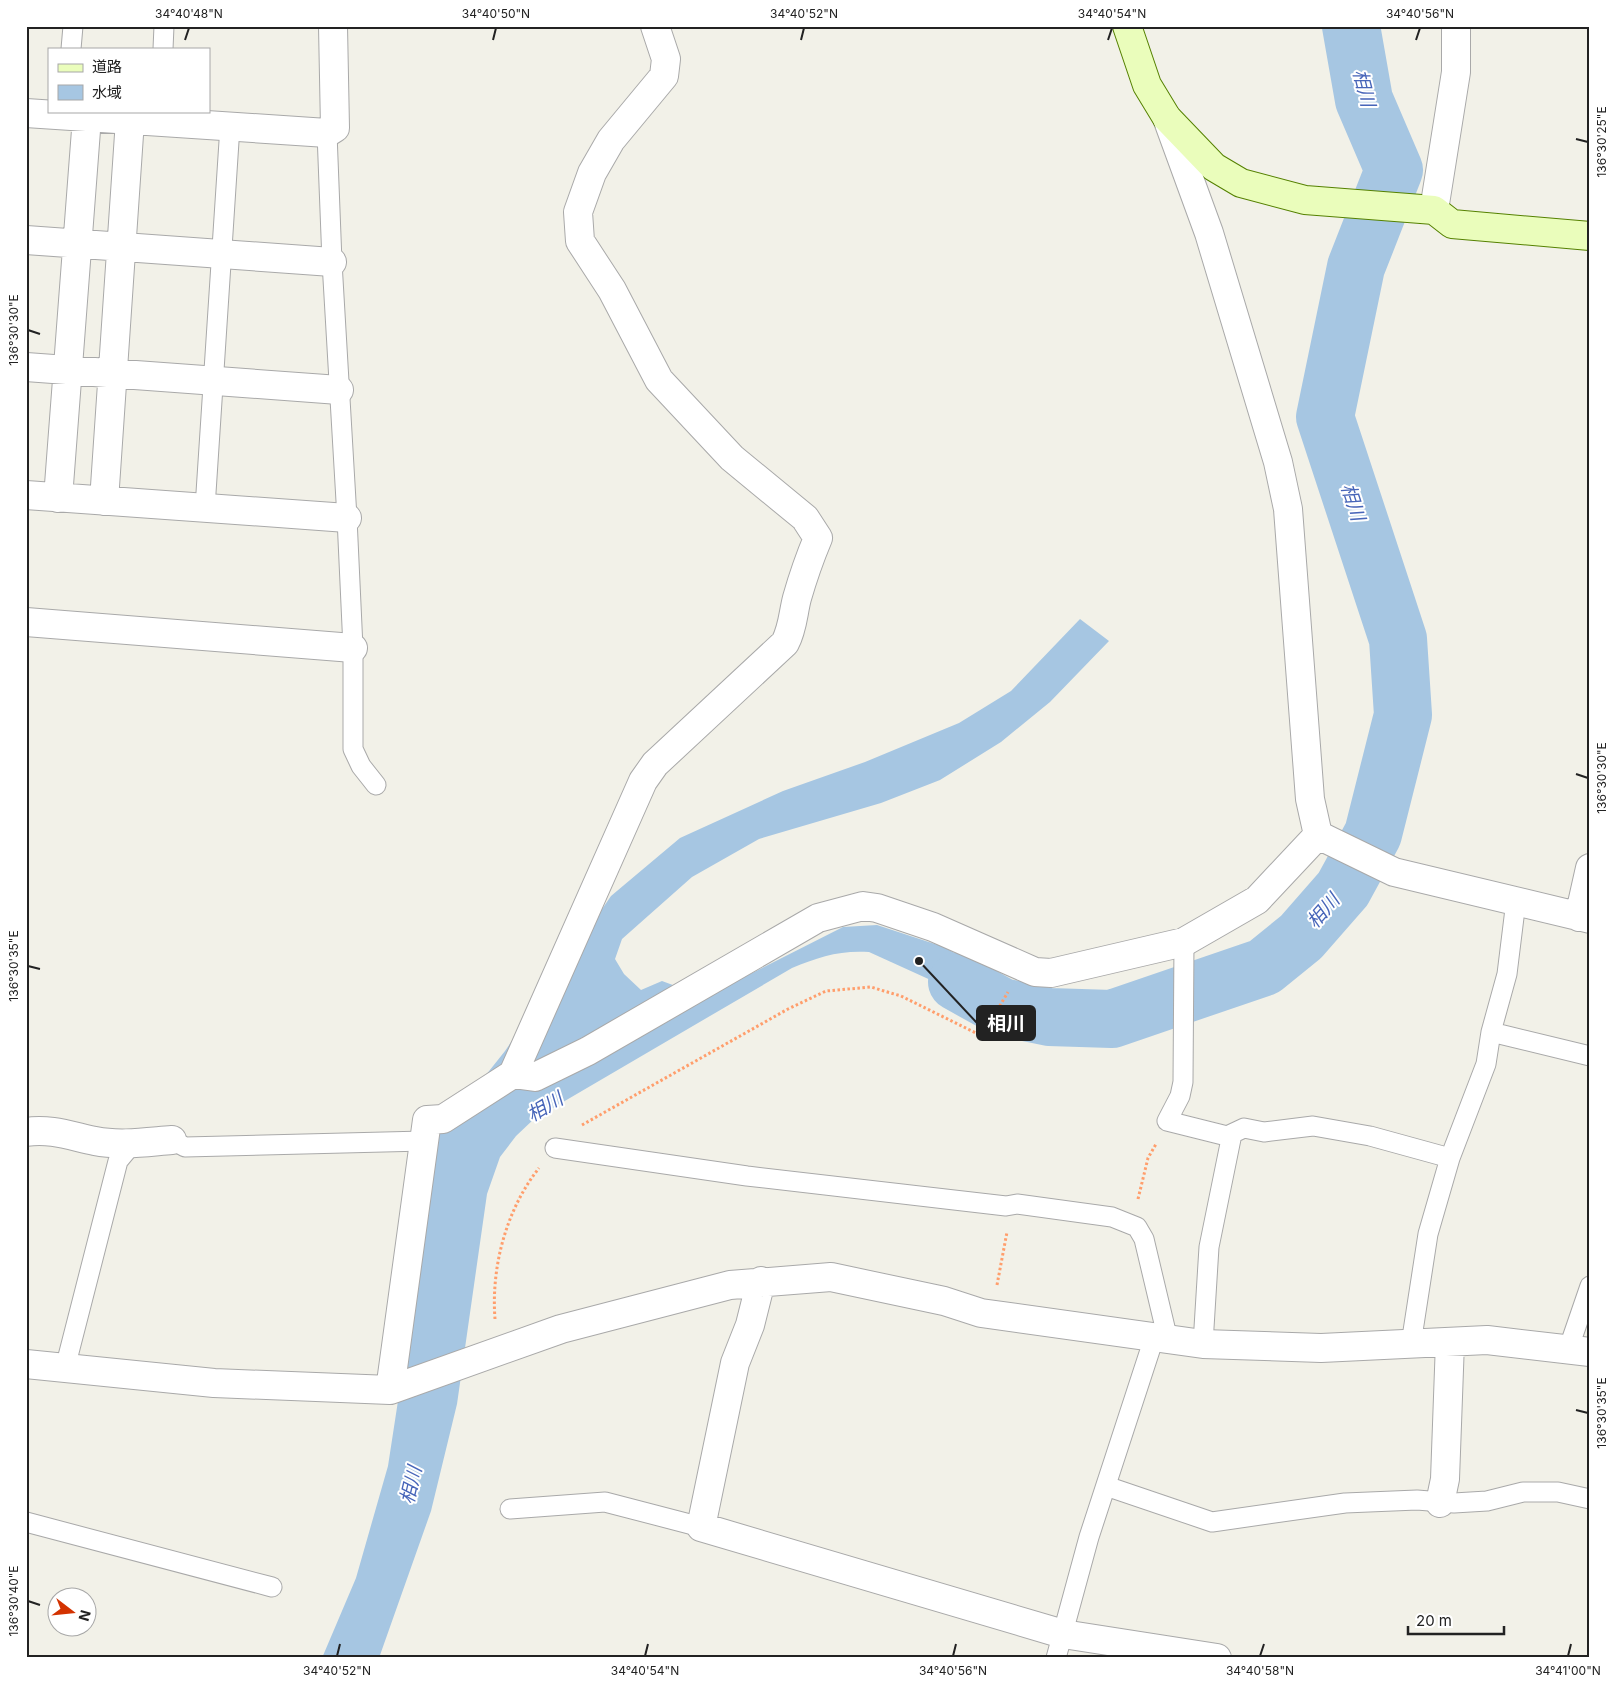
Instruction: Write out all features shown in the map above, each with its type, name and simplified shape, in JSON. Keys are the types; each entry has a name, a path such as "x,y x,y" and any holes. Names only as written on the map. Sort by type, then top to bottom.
{"street":[{"path":"26,113 130,120 159,117 230,126 327,133 335,128 333,26"},
{"path":"390,1390 427,1120 443,1119 513,1074 643,781 655,764 785,643 791,632 804,574 818,538 805,518 732,458 659,380 612,290 580,241 578,212 592,173 611,140 664,76 666,59 655,26"},
{"path":"1127,26 1147,85 1167,118 1209,233 1278,462 1293,549 1310,799 1318,835"},
{"path":"1427,210 1456,72 1456,26"},
{"path":"58,498 78,244 74,115"},
{"path":"1167,118 1214,167 1241,183 1305,200 1427,210 1452,224 1590,236"},
{"path":"104,501 130,120"},
{"path":"26,240 332,262"},
{"path":"26,367 340,390"},
{"path":"26,495 348,518"},
{"path":"26,622 353,648"},
{"path":"513,1074 535,1076 588,1051 818,918 863,906 877,908 933,928 1034,972 1052,973 1184,942 1257,900 1318,835"},
{"path":"1318,835 1394,872 1584,918 1590,868"},
{"path":"26,1132 49,1131 95,1141 133,1143 172,1140"},
{"path":"26,1364 214,1383 390,1390 560,1329 730,1285 761,1281 831,1277 944,1301 992,1315 1203,1344 1321,1348 1487,1340 1579,1351"},
{"path":"761,1281 750,1325 735,1362 701,1527 1059,1646 1217,1658"},
{"path":"1440,1503 1445,1479 1450,1342"}],"lane":[{"path":"71,48 73,26"},
{"path":"163,48 164,26"},
{"path":"205,508 230,126"},
{"path":"327,133 332,262 348,518 353,648 353,749 361,766 376,785"},
{"path":"1411,1344 1428,1234 1450,1158 1486,1064 1491,1032 1507,974 1516,902"},
{"path":"1184,942 1184,1082 1180,1096 1167,1121 1227,1136 1244,1128 1264,1132 1313,1126 1370,1136 1450,1158"},
{"path":"1491,1032 1590,1056"},
{"path":"1203,1344 1209,1247 1232,1134"},
{"path":"172,1140 185,1147 424,1141"},
{"path":"65,1368 118,1161 133,1143"},
{"path":"555,1148 747,1176 1006,1206 1012,1204 1112,1217 1137,1228 1144,1239 1148,1252 1161,1338 1089,1537 1059,1646"},
{"path":"1579,1351 1590,1286"},
{"path":"1106,1486 1212,1522 1345,1503 1417,1500 1440,1503 1487,1501 1523,1492 1558,1492 1590,1499"},
{"path":"510,1509 604,1502 701,1527"},
{"path":"26,1522 272,1587"}],"path":[{"path":"493,1354 497,1273 511,1213 533,1176 555,1148 575,1129 788,1010 826,991 871,987 884,990 901,996 982,1036 1011,987"},
{"path":"1137,1202 1148,1158 1167,1121"},
{"path":"992,1315 1012,1204"}],"water":[{"path":"1080,619 1109,641 1050,702 1001,742 940,780 881,803 759,839 692,877 622,939 615,959 624,974 641,990 662,981 705,997 843,927 877,925 944,947 1035,998 1157,1015 1001,1012 869,952 839,953 792,968 534,1119 516,1136 500,1157 487,1194 457,1404 431,1511 379,1658 322,1658 356,1578 388,1466 439,1134 505,1051 611,896 680,838 783,791 865,762 959,723 1011,691"}],"waterway":[{"name":"相川","path":"957,982 1002,1007 1049,1017 1112,1019 1264,967 1301,937 1343,889 1373,834 1403,715 1398,639 1325,417 1356,267 1394,170 1364,100 1351,26"}],"place":[{"name":"相川","path":"919,961"}]}
